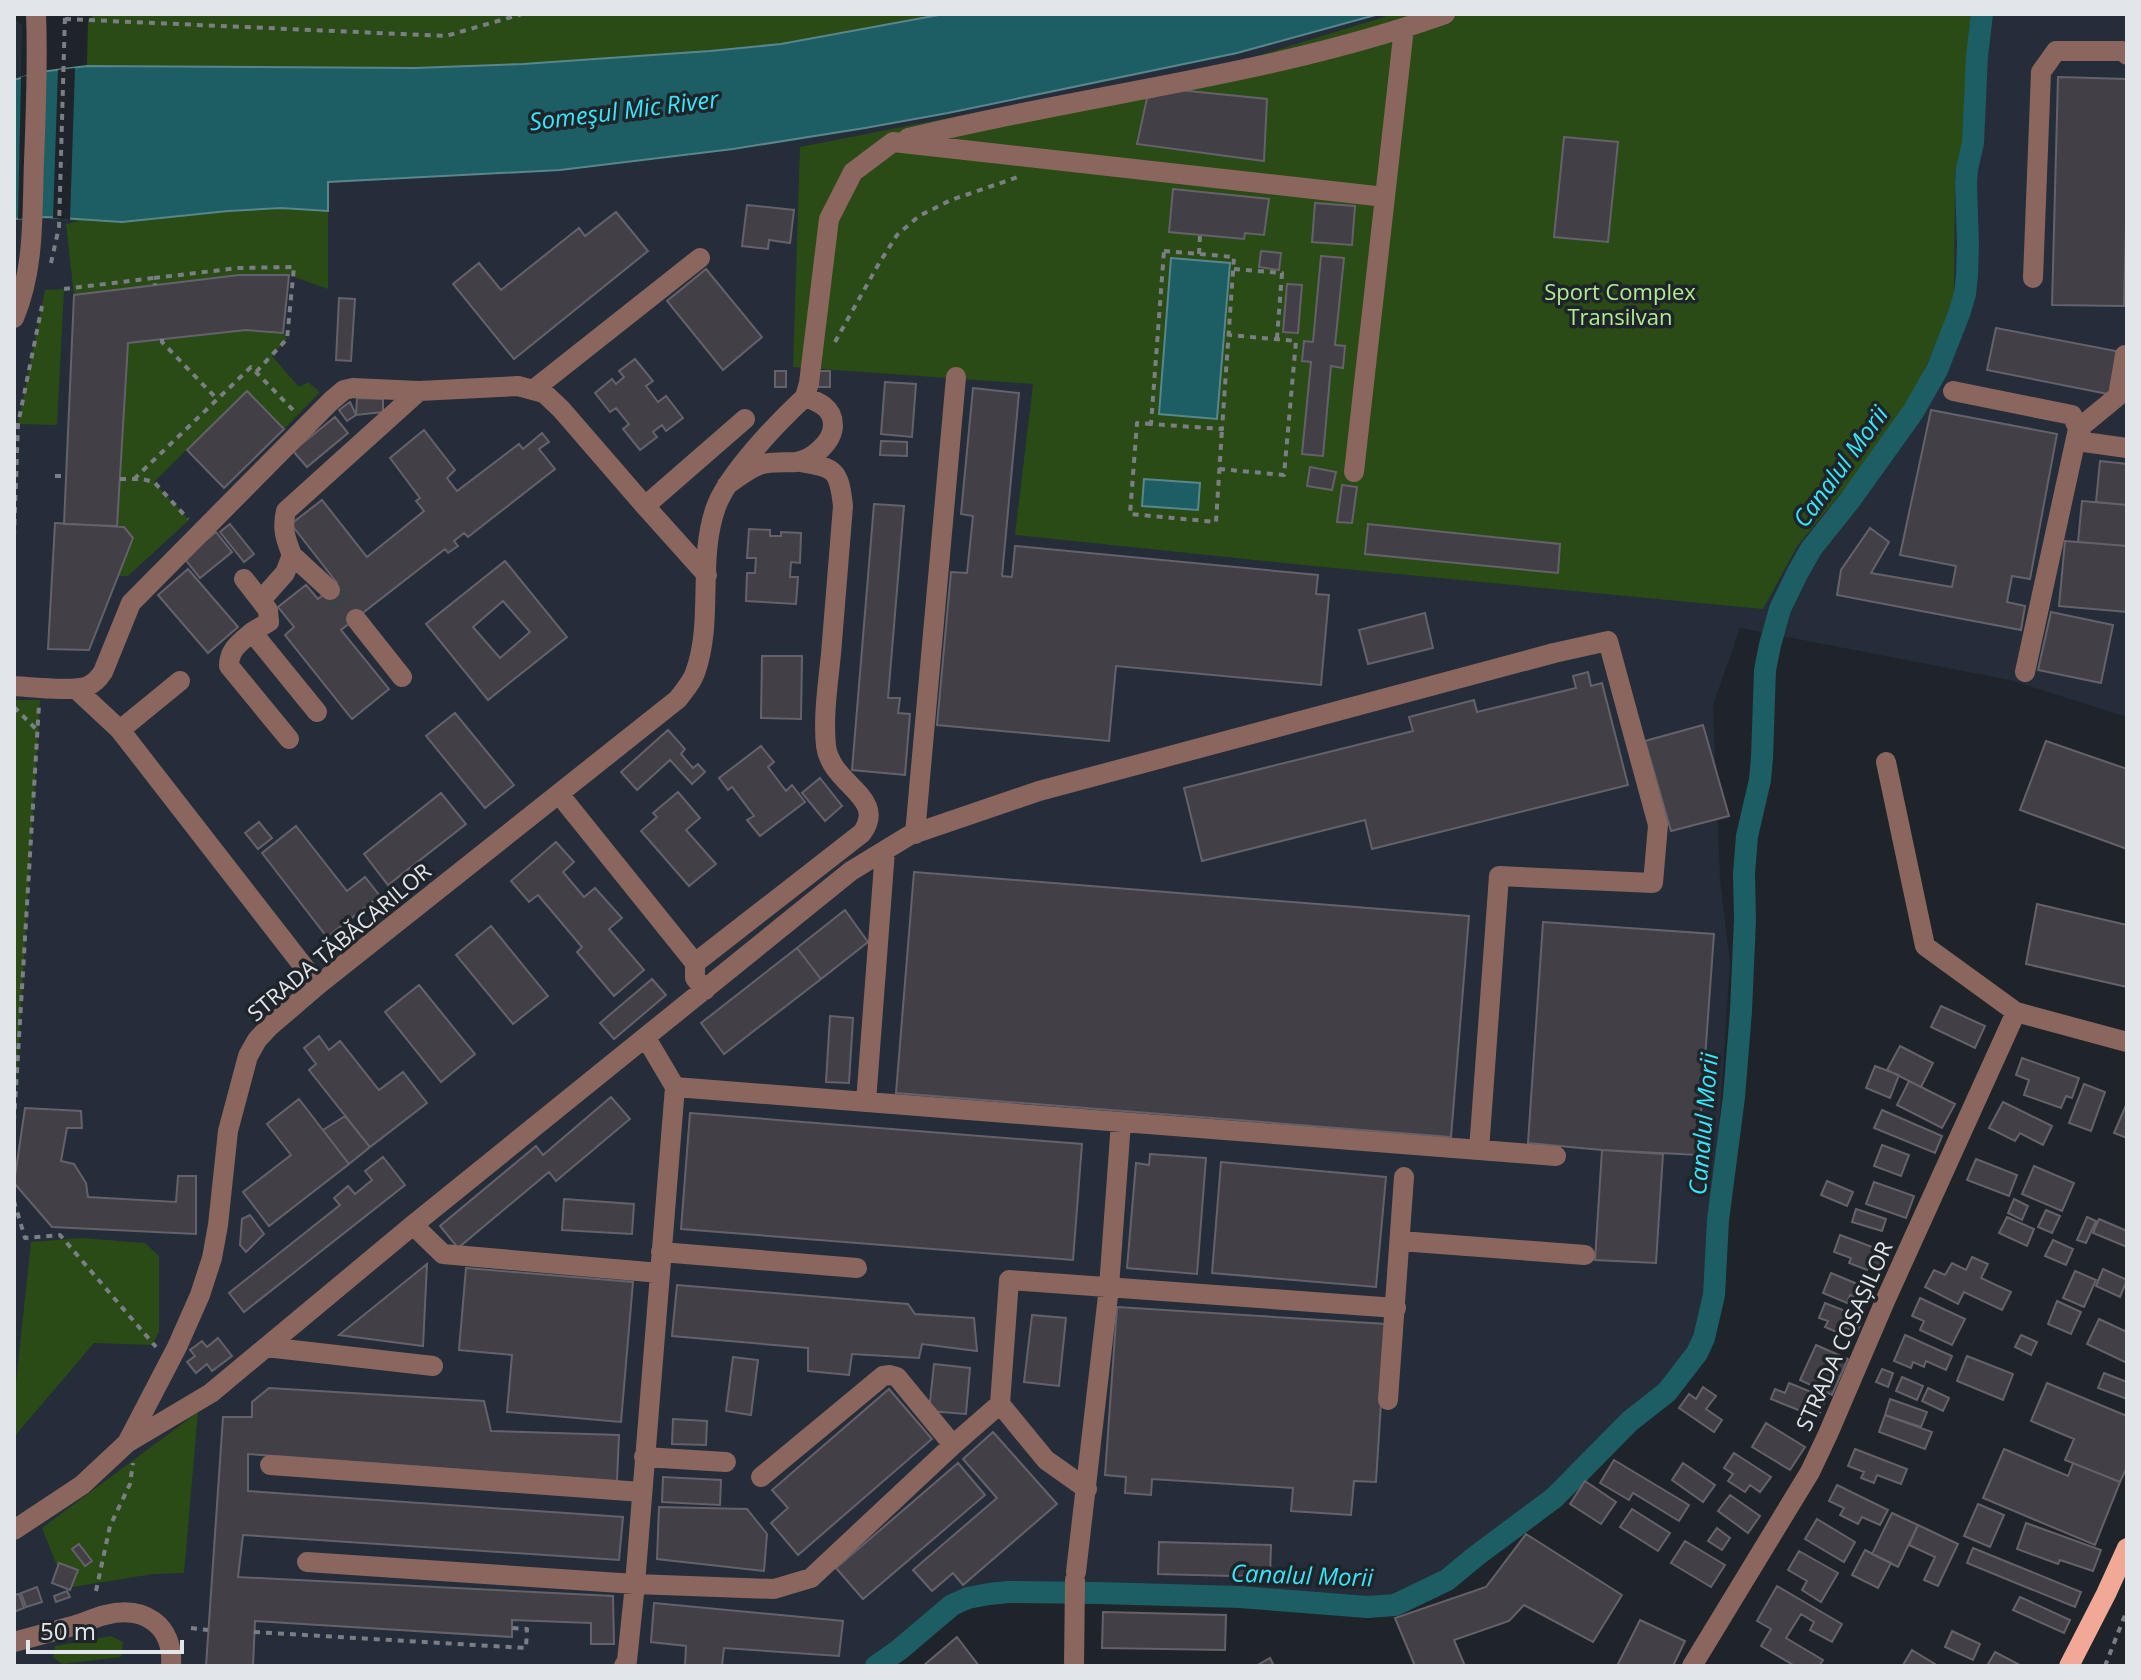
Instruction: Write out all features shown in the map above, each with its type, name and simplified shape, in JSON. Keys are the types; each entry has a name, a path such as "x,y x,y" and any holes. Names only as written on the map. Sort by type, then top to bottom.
{"main road":[{"path":"2069,1666 2127,1548"},
{"path":"2086,1666 2106,1594"}],"street":[{"path":"14,318 23,297 29,266 32,225 36,14"},
{"path":"800,462 820,450 833,431 833,418 826,407 805,397 829,219 853,172 893,142 980,120 1259,67 1445,14"},
{"path":"1354,472 1404,28"},
{"path":"2033,278 2041,72 2056,51 2123,51 2127,55"},
{"path":"893,142 1385,197"},
{"path":"533,390 700,258"},
{"path":"2025,672 2078,429 2118,396 2125,355"},
{"path":"915,834 956,377"},
{"path":"14,686 76,689 95,682 103,672 131,603 307,425 344,390 353,388 419,391 518,386 544,393 707,575"},
{"path":"330,590 292,555 284,535 286,511 419,391"},
{"path":"1953,391 2072,415 2084,442 2127,448"},
{"name":"STRADA TĂBĂCARILOR","path":"14,1530 82,1485 132,1440 173,1357 212,1258 228,1131 248,1056 257,1040 318,985 678,699 695,675 702,644 708,539 716,508 727,485 805,397"},
{"path":"645,506 745,419"},
{"path":"695,963 862,833 870,817 869,806 838,772 826,748 826,713 843,506 841,482 827,466 775,461 760,465 727,485"},
{"path":"261,600 285,573 292,555"},
{"path":"244,579 268,610 269,622 233,649 229,666 289,739"},
{"path":"356,619 402,677"},
{"path":"252,632 317,712"},
{"path":"132,1440 211,1393 413,1225 851,871 910,835 1039,791 1608,641 1658,825 1653,883 1499,876 1479,1150"},
{"path":"120,730 180,681"},
{"path":"76,689 120,730 318,985"},
{"path":"1886,762 1925,946 2016,1012 2127,1042"},
{"path":"559,794 695,963 695,978 705,990"},
{"path":"866,1102 885,851"},
{"name":"STRADA COSAȘILOR","path":"1692,1666 1810,1472 2016,1012"},
{"path":"624,1666 635,1584 675,1087 646,1038"},
{"path":"675,1087 1556,1156"},
{"path":"1074,1666 1076,1576 1109,1287 1121,1122"},
{"path":"1388,1400 1404,1177"},
{"path":"413,1225 443,1254 857,1268"},
{"path":"1400,1241 1585,1255"},
{"path":"1087,1489 1046,1460 1000,1404 1009,1280 1396,1308"},
{"path":"266,1347 433,1366"},
{"path":"761,1477 883,1376 897,1377 953,1445"},
{"path":"307,1562 635,1584 774,1589 811,1578 1000,1404"},
{"path":"644,1457 726,1462"},
{"path":"270,1465 642,1492"},
{"path":"14,1642 104,1615 131,1612 152,1619 165,1632 172,1651 171,1666"}],"path":[{"path":"50,265 59,227 65,16 446,36 522,14"},
{"path":"811,366 835,342 897,235 919,216 951,200 1023,175"},
{"path":"1199,254 1200,235"},
{"path":"1151,424 1164,251 1234,257 1216,522 1130,514 1137,423 1151,424 1222,429"},
{"path":"64,289 238,268 294,267 287,339 256,372"},
{"path":"1234,269 1282,273 1277,339"},
{"path":"154,278 155,285"},
{"path":"14,537 18,424 42,305"},
{"path":"1219,469 1284,475 1296,341 1229,335"},
{"path":"162,339 217,399"},
{"path":"134,479 251,367 307,425"},
{"path":"55,476 66,476"},
{"path":"120,479 154,482 201,533"},
{"path":"14,1121 40,687"},
{"path":"14,707 38,731"},
{"path":"14,980 22,981"},
{"path":"14,1201 25,1238 60,1235 152,1345 173,1357"},
{"path":"96,1591 110,1526 130,1484 132,1440"},
{"path":"2105,1666 2127,1610"},
{"path":"191,1628 208,1630"},
{"path":"254,1632 526,1648 527,1629 512,1628"}],"shaded area":[{"path":"1379,14 2127,14 2127,717 2010,680 1740,628 1713,705 1720,880 1730,963 1708,1293 1698,1338 1663,1387 1625,1419 1551,1495 1437,1578 1383,1598 1184,1587 989,1586 947,1595 886,1650 862,1666 14,1666 14,219 328,210 328,182 560,170 733,149 865,128 1237,53"},
{"path":"14,19 22,25 21,77 14,80"}],"green space":[{"path":"95,14 944,14 781,44 523,64 415,68 87,66 88,20"},
{"name":"Sport Complex Transilvan","path":"1394,14 1972,14 1963,145 1955,174 1954,300 1918,386 1863,467 1798,545 1763,609 1015,535 1033,384 793,367 800,147 1244,60"},
{"path":"462,175 328,182 328,289 289,275 239,275 74,295 66,224 79,221 46,217 14,219 14,184"},
{"path":"64,289 57,425 18,424 45,290"},
{"path":"246,330 283,333 287,339 272,356 299,387 308,382 320,392 284,429 246,391 154,482 189,520 128,576 118,576 133,538 124,527 117,526 128,343"},
{"path":"14,700 40,700 14,1121"},
{"path":"82,1238 145,1243 159,1256 159,1332 152,1345 94,1343 14,1437 14,1401 31,1242"},
{"path":"198,1412 184,1573 153,1574 66,1588 42,1528"},
{"path":"111,1636 123,1642 121,1657 62,1664 53,1657 55,1646"}],"water":[{"name":"Someşul Mic River","path":"944,14 1379,14 1237,53 865,128 733,149 560,170 328,182 328,211 281,208 122,222 46,217 14,219 14,80 40,72 87,66 415,68 523,64 781,44"},
{"path":"1171,258 1230,263 1217,419 1159,414"},
{"path":"1144,479 1200,483 1198,510 1142,506"}],"pier":[{"path":"75,68 70,220 53,218 58,70"},
{"path":"44,72 42,217 18,219 21,77"}],"building":[{"path":"2058,77 2127,79 2124,306 2052,305"},
{"path":"1179,90 1267,99 1264,161 1137,144 1147,98"},
{"path":"1564,137 1618,142 1608,242 1554,237"},
{"path":"1173,189 1269,199 1264,235 1245,233 1244,239 1169,232"},
{"path":"1315,203 1355,206 1352,245 1312,242"},
{"path":"747,205 794,210 790,243 769,240 768,249 742,246"},
{"path":"616,212 648,251 514,359 453,284 479,263 501,290 579,228 585,236"},
{"path":"1261,251 1281,253 1279,270 1259,267"},
{"path":"1321,256 1344,258 1335,345 1345,346 1343,368 1331,366 1323,456 1302,454 1311,362 1302,361 1304,341 1313,342"},
{"path":"706,269 762,337 723,370 667,301"},
{"path":"239,275 289,275 283,333 246,330 128,343 117,526 64,524 74,295"},
{"path":"1287,284 1302,285 1298,333 1283,332"},
{"path":"339,298 355,299 351,361 336,360"},
{"path":"1996,328 2121,352 2113,395 1987,370"},
{"path":"635,359 653,381 646,386 658,402 666,396 683,418 666,431 662,425 653,432 657,437 640,450 623,429 629,424 616,408 610,412 595,393 612,379 616,384 624,377 619,371"},
{"path":"775,371 786,371 786,387 775,387"},
{"path":"818,371 830,371 830,387 818,387"},
{"path":"885,382 916,384 912,437 881,434"},
{"path":"973,388 1019,393 1002,576 1012,577 1015,546 1318,575 1316,594 1329,595 1321,685 1116,666 1109,741 937,725 951,572 967,573 973,516 961,514"},
{"path":"247,391 284,429 224,488 187,450"},
{"path":"357,398 383,399 383,412 356,415"},
{"path":"350,402 356,415 347,421 339,410"},
{"path":"1931,410 2057,434 2030,579 2012,576 2007,602 2025,606 2021,630 1837,595 1841,570 1870,528 1889,542 1871,573 1952,587 1956,566 1900,555"},
{"path":"335,417 348,433 307,467 293,451"},
{"path":"424,430 455,470 447,478 457,491 519,444 523,449 542,433 549,442 539,449 555,469 468,537 464,533 454,541 458,546 448,553 445,549 341,630 389,689 352,719 285,635 294,627 278,607 306,585 318,599 337,583 291,524 322,500 367,557 424,511 416,501 420,498 390,458"},
{"path":"881,441 907,442 907,456 880,455"},
{"path":"2100,461 2127,464 2127,505 2096,502"},
{"path":"1310,467 1336,472 1332,490 1307,486"},
{"path":"1342,485 1357,487 1352,523 1337,522"},
{"path":"2082,501 2127,505 2127,546 2078,542"},
{"path":"874,504 904,506 888,698 900,698 898,713 910,714 905,775 852,770"},
{"path":"55,523 124,527 133,538 89,650 48,649"},
{"path":"230,524 254,554 244,562 220,532"},
{"path":"1368,524 1560,544 1558,573 1365,554"},
{"path":"749,529 770,530 770,536 781,536 781,532 801,533 800,563 791,562 790,577 798,577 796,604 746,601 747,573 755,573 756,558 747,558"},
{"path":"216,532 232,552 200,578 184,558"},
{"path":"2065,541 2127,546 2127,612 2059,606"},
{"path":"505,561 567,637 488,700 426,624","holes":["503,601 530,632 500,658 473,627"]},
{"path":"188,569 238,627 208,653 158,595"},
{"path":"2051,612 2113,625 2101,683 2038,670"},
{"path":"1425,613 1433,648 1368,664 1359,630"},
{"path":"762,656 802,656 801,719 761,718"},
{"path":"1588,672 1591,686 1602,683 1628,785 1372,849 1365,820 1202,861 1184,788 1413,731 1409,717 1474,700 1477,712 1576,688 1573,676"},
{"path":"455,713 514,785 485,808 426,736"},
{"path":"1703,725 1729,816 1671,831 1645,741"},
{"path":"668,730 685,749 681,754 693,768 698,764 705,772 692,784 670,760 637,790 621,772"},
{"path":"2046,741 2127,769 2127,849 2020,810"},
{"path":"761,746 774,762 768,767 786,791 792,785 805,802 760,836 747,820 754,816 732,787 728,790 719,778"},
{"path":"820,778 842,806 825,821 802,793"},
{"path":"678,792 700,818 686,830 716,864 689,886 641,831 657,817 653,813"},
{"path":"441,793 466,824 388,885 364,854"},
{"path":"259,822 272,838 258,849 245,833"},
{"path":"296,826 347,891 365,877 380,896 327,937 262,853"},
{"path":"556,842 574,862 563,872 584,897 595,888 622,918 609,929 644,970 614,996 577,952 582,947 538,895 529,902 511,881"},
{"path":"914,872 1469,916 1451,1137 896,1093"},
{"path":"2037,904 2127,925 2127,987 2026,964"},
{"path":"845,910 868,942 821,979 797,948"},
{"path":"1543,922 1714,934 1698,1155 1528,1143"},
{"path":"491,926 548,996 513,1024 456,955"},
{"path":"797,948 821,979 724,1054 701,1023"},
{"path":"652,979 666,995 614,1039 600,1023"},
{"path":"419,985 475,1054 441,1082 385,1012"},
{"path":"1941,1006 1985,1026 1975,1048 1931,1027"},
{"path":"830,1016 853,1018 849,1083 826,1082"},
{"path":"319,1036 329,1050 340,1041 379,1090 403,1072 427,1103 370,1147 309,1070 316,1064 304,1048"},
{"path":"1900,1046 1933,1063 1921,1087 1887,1070"},
{"path":"2022,1058 2079,1078 2072,1098 2066,1096 2061,1108 2024,1095 2029,1080 2016,1075"},
{"path":"1875,1066 1899,1075 1890,1098 1866,1088"},
{"path":"1909,1081 1955,1104 1942,1128 1897,1105"},
{"path":"2084,1084 2105,1092 2091,1131 2069,1123"},
{"path":"611,1097 630,1119 556,1181 549,1172 458,1248 440,1226 536,1146 543,1155"},
{"path":"299,1099 349,1164 269,1226 243,1192 291,1155 267,1124"},
{"path":"2003,1102 2052,1126 2043,1145 2020,1133 2015,1141 1989,1128"},
{"path":"2127,1103 2127,1138 2114,1133"},
{"path":"25,1108 81,1111 82,1128 67,1128 61,1161 74,1164 86,1183 88,1197 176,1202 178,1176 196,1176 196,1234 52,1227 14,1183"},
{"path":"1882,1110 1942,1136 1935,1153 1874,1128"},
{"path":"690,1113 1082,1144 1073,1260 681,1229"},
{"path":"345,1116 370,1147 349,1164 323,1130"},
{"path":"1882,1145 1909,1155 1901,1176 1874,1166"},
{"path":"1602,1150 1663,1154 1656,1263 1595,1260"},
{"path":"1150,1154 1206,1158 1197,1274 1127,1268 1136,1163 1149,1165"},
{"path":"383,1157 405,1185 244,1312 229,1293 340,1205 334,1198 348,1186 355,1194 372,1180 365,1171"},
{"path":"1976,1159 2017,1175 2009,1196 1967,1180"},
{"path":"1221,1162 1386,1177 1376,1287 1212,1273"},
{"path":"2034,1166 2074,1183 2062,1211 2022,1194"},
{"path":"1827,1181 1853,1192 1847,1206 1821,1195"},
{"path":"1874,1182 1914,1196 1906,1218 1866,1204"},
{"path":"564,1199 634,1204 632,1234 562,1230"},
{"path":"2014,1199 2028,1206 2022,1220 2008,1213"},
{"path":"1856,1209 1886,1219 1882,1231 1852,1222"},
{"path":"2046,1210 2060,1216 2052,1233 2038,1227"},
{"path":"250,1215 264,1234 246,1252 240,1245 242,1219"},
{"path":"2007,1217 2034,1229 2027,1246 1999,1233"},
{"path":"2087,1217 2096,1221 2086,1243 2077,1240"},
{"path":"2099,1219 2127,1231 2127,1247 2093,1233"},
{"path":"1840,1235 1886,1252 1880,1269 1869,1265 1867,1270 1849,1263 1851,1258 1834,1252"},
{"path":"2053,1240 2073,1249 2066,1265 2045,1256"},
{"path":"1972,1257 1988,1264 1981,1278 2011,1292 2002,1310 1964,1292 1958,1304 1925,1287 1934,1270 1945,1275 1952,1263 1966,1270"},
{"path":"427,1264 423,1346 339,1335"},
{"path":"466,1268 633,1282 621,1422 507,1412 512,1355 459,1350"},
{"path":"2103,1269 2127,1280 2120,1297 2096,1286"},
{"path":"2075,1271 2096,1280 2084,1307 2063,1298"},
{"path":"1831,1273 1872,1290 1867,1302 1850,1295 1847,1303 1823,1293"},
{"path":"677,1285 908,1304 915,1314 974,1318 977,1351 922,1344 919,1358 852,1354 849,1375 808,1371 808,1348 672,1336"},
{"path":"1920,1298 1965,1319 1952,1345 1920,1330 1924,1321 1912,1316"},
{"path":"2057,1301 2081,1312 2071,1334 2048,1324"},
{"path":"1825,1303 1863,1318 1857,1332 1844,1327 1841,1334 1825,1327 1828,1321 1819,1318"},
{"path":"1117,1307 1386,1324 1376,1482 1354,1481 1351,1515 1291,1511 1293,1488 1152,1479 1151,1495 1125,1493 1126,1477 1105,1475"},
{"path":"1032,1315 1066,1318 1059,1386 1024,1382"},
{"path":"2099,1319 2127,1332 2127,1363 2087,1344"},
{"path":"1905,1335 1952,1356 1946,1370 1926,1361 1924,1367 1913,1362 1911,1368 1894,1361"},
{"path":"2021,1335 2037,1342 2031,1355 2015,1347"},
{"path":"218,1338 232,1356 212,1371 207,1364 196,1373 187,1362 195,1356 190,1350 202,1341 207,1347"},
{"path":"1816,1345 1848,1359 1832,1395 1800,1380"},
{"path":"1967,1356 2013,1374 2003,1400 1957,1381"},
{"path":"733,1357 758,1360 751,1415 726,1411"},
{"path":"934,1364 970,1368 966,1414 929,1411"},
{"path":"1882,1369 1893,1373 1888,1387 1876,1382"},
{"path":"2104,1373 2127,1382 2127,1399 2098,1388"},
{"path":"1902,1377 1923,1386 1917,1400 1896,1391"},
{"path":"1789,1383 1826,1398 1818,1418 1771,1399 1775,1389 1785,1393"},
{"path":"2047,1383 2127,1416 2127,1467 2120,1482 2065,1460 2074,1439 2031,1421"},
{"path":"1703,1387 1716,1396 1706,1409 1722,1420 1714,1432 1679,1408 1689,1394 1696,1399"},
{"path":"269,1388 484,1401 491,1431 619,1435 617,1481 248,1454 248,1491 623,1517 619,1560 243,1535 238,1577 613,1596 614,1644 591,1644 591,1623 512,1620 512,1637 255,1621 253,1666 206,1666 223,1417 252,1417 252,1402"},
{"path":"1928,1388 1949,1398 1943,1411 1922,1401"},
{"path":"889,1389 932,1439 798,1555 771,1523 788,1508 772,1490"},
{"path":"1890,1399 1927,1412 1921,1427 1885,1415"},
{"path":"1885,1415 1932,1432 1925,1449 1879,1432"},
{"path":"673,1419 707,1421 706,1445 672,1444"},
{"path":"1766,1423 1805,1447 1790,1470 1752,1447"},
{"path":"993,1432 1057,1504 963,1585 953,1573 932,1591 913,1570 997,1498 963,1459"},
{"path":"1855,1449 1907,1469 1901,1484 1877,1475 1874,1483 1861,1478 1864,1472 1848,1466"},
{"path":"2004,1449 2068,1476 2073,1463 2120,1482 2095,1545 1983,1498"},
{"path":"1734,1453 1771,1477 1760,1492 1750,1485 1745,1492 1728,1481 1733,1474 1724,1468"},
{"path":"1614,1460 1689,1505 1679,1521 1633,1493 1629,1500 1600,1483"},
{"path":"958,1463 985,1495 863,1599 836,1568"},
{"path":"1683,1463 1715,1485 1703,1502 1672,1480"},
{"path":"663,1477 721,1480 720,1505 662,1502"},
{"path":"1585,1481 1616,1502 1601,1524 1570,1504"},
{"path":"1837,1485 1888,1510 1880,1525 1862,1517 1858,1524 1840,1515 1844,1508 1829,1501"},
{"path":"1730,1495 1760,1516 1748,1533 1718,1511"},
{"path":"1978,1504 2004,1515 1990,1547 1964,1536"},
{"path":"659,1507 747,1509 767,1534 764,1571 657,1559"},
{"path":"1632,1509 1670,1533 1658,1551 1620,1527"},
{"path":"1892,1513 1918,1525 1898,1567 1872,1554"},
{"path":"1817,1519 1855,1542 1844,1562 1805,1539"},
{"path":"2026,1523 2101,1550 2093,1571 2060,1560 2058,1564 2017,1549"},
{"path":"1918,1525 1958,1544 1938,1586 1924,1580 1935,1557 1909,1545"},
{"path":"1717,1528 1730,1538 1722,1550 1708,1541"},
{"path":"1526,1534 1622,1595 1593,1642 1524,1605 1509,1621 1454,1640 1465,1666 1415,1666 1395,1618 1486,1587"},
{"path":"1685,1541 1725,1565 1711,1587 1671,1563"},
{"path":"1159,1542 1271,1545 1270,1577 1158,1574"},
{"path":"79,1544 92,1561 85,1566 72,1549"},
{"path":"1973,1548 2081,1592 2075,1607 1967,1563"},
{"path":"1865,1550 1891,1563 1878,1588 1852,1575"},
{"path":"1799,1551 1838,1573 1821,1602 1802,1590 1807,1581 1788,1570"},
{"path":"59,1563 78,1570 70,1590 52,1583"},
{"path":"1777,1586 1842,1624 1832,1642 1810,1630 1814,1622 1801,1614 1786,1638 1823,1660 1819,1666 1795,1666 1761,1646 1771,1629 1757,1621"},
{"path":"37,1587 42,1602 26,1607 21,1593"},
{"path":"67,1591 70,1597 56,1602 54,1596"},
{"path":"19,1594 24,1608 14,1612 14,1595"},
{"path":"2020,1597 2070,1620 2064,1633 2013,1610"},
{"path":"654,1603 843,1621 839,1656 724,1648 722,1666 685,1666 686,1646 651,1642"},
{"path":"1103,1612 1226,1615 1225,1650 1102,1648"},
{"path":"1640,1620 1685,1641 1673,1666 1617,1666"},
{"path":"1952,1631 1980,1644 1973,1660 1945,1647"},
{"path":"957,1637 979,1666 923,1666"},
{"path":"1912,1650 1938,1666 1903,1665"},
{"path":"1995,1652 2020,1665 2020,1666 1987,1666"},
{"path":"1270,1658 1274,1666 1256,1666"}],"waterway":[{"name":"Canalul Morii","path":"876,1666 952,1605 989,1594 1098,1593 1240,1597 1367,1607 1395,1605 1447,1580 1554,1498 1630,1421 1667,1392 1697,1353 1704,1338 1714,1295 1718,1220 1734,1097 1741,1011 1747,836 1760,780 1765,670 1770,645 1780,609 1811,549 1913,412 1937,370 1959,314 1967,275 1966,183 1973,143 1982,14"}],"tunnel":[{"path":"330,590 356,619"}]}
